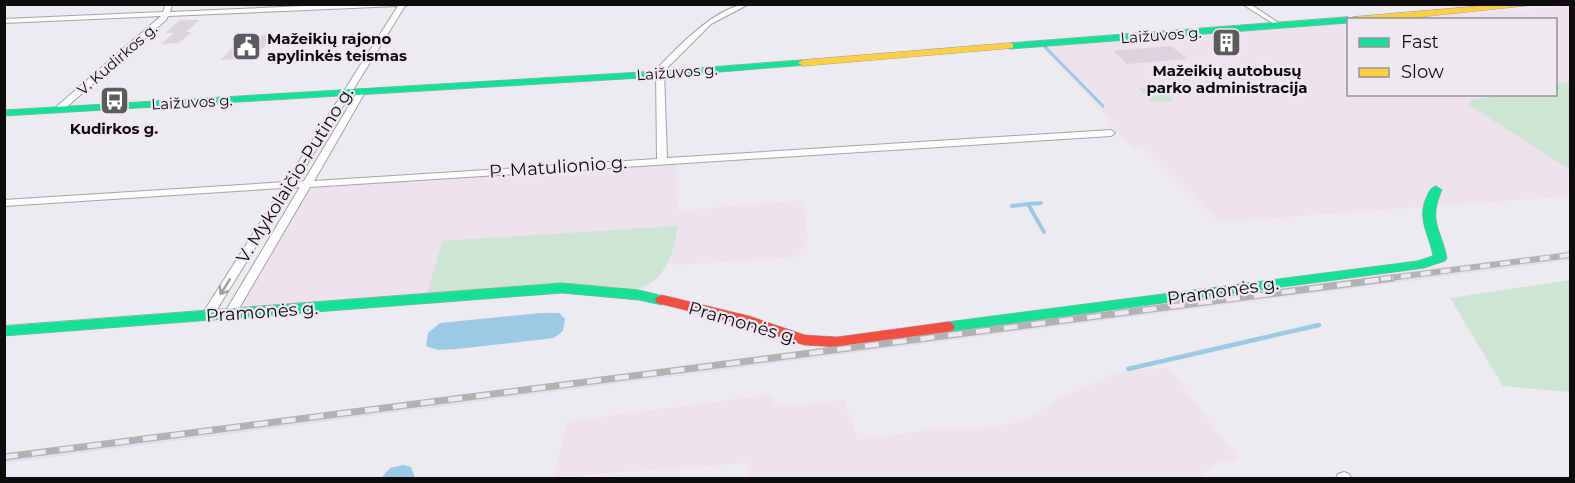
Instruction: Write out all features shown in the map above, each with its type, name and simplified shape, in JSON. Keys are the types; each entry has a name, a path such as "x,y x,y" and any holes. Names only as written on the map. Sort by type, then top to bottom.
{"main road":[{"path":"1376,18 1539,4"},
{"name":"Laižuvos g.","path":"4,113 360,94 658,74 1347,20"},
{"name":"Pramonės g.","path":"4,331 562,288 639,296 749,321 804,340 837,342 1419,265 1440,258 1440,247 1427,226 1426,206 1436,190"}],"street":[{"name":"V. Kudirkos g.","path":"58,109 164,18 169,4"},
{"path":"662,160 658,74 709,23 746,4"},
{"path":"1245,4 1279,25"},
{"path":"4,21 405,5"},
{"name":"V. Mykolaičio-Putino g.","path":"207,316 345,94 405,5"},
{"name":"V. Mykolaičio-Putino g.","path":"230,314 360,94"},
{"name":"P. Matulionio g.","path":"4,203 1111,133"}],"shaded area":[{"path":"1570,6 1570,82 1557,84 1557,18 1399,18"},
{"path":"1347,21 1347,96 1496,96 1471,100 1469,105 1570,170 1570,196 1219,222 1144,148 1133,148 1042,46"},
{"path":"676,162 677,211 803,200 808,243 795,257 677,265 667,263 676,248 427,295 244,309 241,306 307,191 313,188"},
{"path":"1570,251 1570,260 5,463 4,454"},
{"path":"1168,367 1239,460 1218,463 1204,473 1202,478 749,478 748,463 554,477 567,421 770,395 775,407 844,400 858,440 937,429 984,428 1020,422 1065,396 1118,372"}],"green space":[{"path":"1570,82 1570,170 1469,105 1471,100 1496,96 1557,96 1557,84"},
{"path":"1150,86 1160,88 1174,101 1152,102 1138,88"},
{"path":"677,226 674,245 667,264 655,279 638,289 427,295 442,241"},
{"path":"1570,280 1570,392 1503,386 1450,298"}],"water":[{"path":"559,313 565,319 563,331 554,338 457,349 438,350 426,346 428,333 440,323"},
{"path":"403,465 411,467 415,478 381,478 390,468"}],"building":[{"path":"180,20 199,20 186,32 192,32 179,43 161,44 174,33 165,33"},
{"name":"Mažeikių rajono apylinkės teismas","path":"273,35 255,58 221,60 243,36"},
{"path":"1171,46 1187,59 1127,64 1113,51"}],"waterway":[{"path":"1045,47 1103,106"},
{"path":"1028,204 1041,203"},
{"path":"1012,206 1028,204"},
{"path":"1028,204 1044,232"},
{"path":"1128,369 1319,325"}],"railway":[{"path":"1381,279 1570,255"},
{"path":"4,457 1393,278"}],"traffic: fast":[{"path":"1010,46 1347,20"},
{"path":"4,113 658,74 803,63"},
{"path":"947,327 1419,265 1440,258 1428,218 1428,211 1436,190"},
{"path":"4,331 562,288 639,295 662,300"}],"traffic: slow":[{"path":"1376,18 1539,4"},
{"path":"803,63 1010,46"}],"traffic: jam":[{"path":"662,300 749,321 804,340 837,342 947,327"}],"place":[{"name":"Mažeikių autobusų parko administracija","path":"1227,43"},
{"name":"Mažeikių rajono apylinkės teismas","path":"246,47"},
{"name":"Kudirkos g.","path":"114,101"}]}
